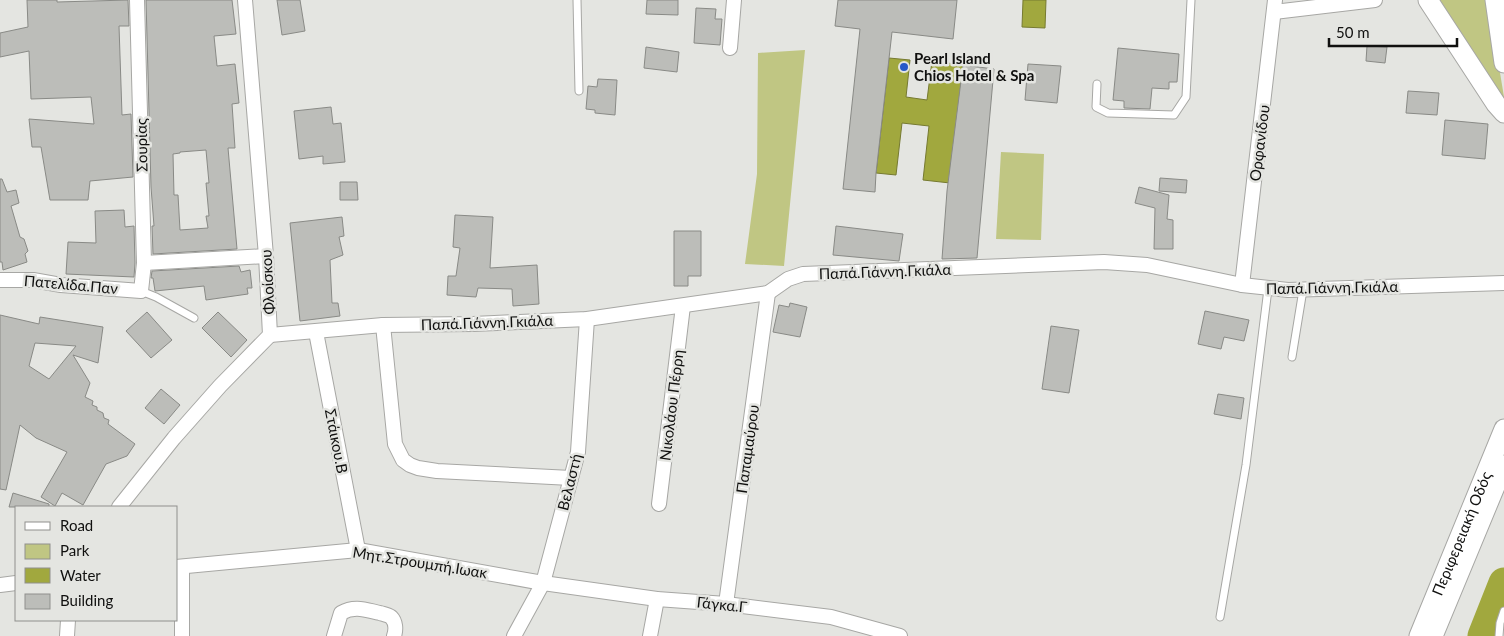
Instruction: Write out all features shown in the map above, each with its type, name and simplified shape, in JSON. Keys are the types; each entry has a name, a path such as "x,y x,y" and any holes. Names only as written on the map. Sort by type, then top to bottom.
{"main road":[{"path":"1428,0 1496,104 1504,113"},
{"path":"1495,0 1504,64"},
{"name":"Περιφερειακή Οδός","path":"1419,636 1504,430"},
{"name":"Περιφερειακή Οδός","path":"1433,636 1504,465"}],"street":[{"name":"Σουρίας","path":"137,0 144,264 141,291"},
{"name":"Φλοίσκου","path":"120,506 174,438 220,386 270,335 266,256 245,0"},
{"path":"730,48 734,0"},
{"path":"1274,6 1375,0"},
{"name":"Ορφανίδου","path":"1242,285 1274,6"},
{"path":"144,264 266,256"},
{"name":"Παπά.Γιάννη.Γκιάλα","path":"270,335 383,324 473,324 587,319 768,293 788,279 802,274 1104,262 1148,265 1268,289 1303,290 1504,283"},
{"name":"Πατελίδα.Παν","path":"0,280 33,280 61,285 141,291"},
{"name":"Παπαμαύρου","path":"726,604 768,293"},
{"name":"Νικολάου Πέρρη","path":"659,504 683,306"},
{"name":"Βελαστή","path":"514,636 543,583 578,452 587,319"},
{"path":"383,324 396,444 398,452 410,465 437,471 571,478"},
{"name":"Στάικου.Β","path":"316,332 358,550"},
{"name":"Μητ.Στρουμπή.Ιωακ","path":"179,567 358,550 543,583"},
{"path":"179,567 182,636"},
{"path":"0,585 15,583"},
{"name":"Γάγκα.Γ","path":"543,583 657,599 726,604 831,617 900,636"},
{"path":"650,636 657,599"},
{"path":"334,635 341,613 360,608 390,616 396,630 394,636"},
{"path":"67,636 68,621"}],"lane":[{"path":"577,0 579,90"},
{"path":"1097,84 1096,107 1108,113 1174,115 1186,97 1191,0"},
{"path":"1220,617 1246,465 1268,289"},
{"path":"1292,357 1303,290"},
{"path":"141,291 194,318"},
{"path":"1499,636 1500,623 1504,611"}],"green space":[{"path":"1436,0 1488,0 1504,97 1497,97"},
{"path":"805,50 784,266 745,264 757,174 758,53"},
{"path":"1001,152 1044,154 1041,240 996,239"}],"water":[{"path":"1023,0 1046,0 1045,28 1022,27"},
{"path":"889,58 910,60 906,97 927,100 932,61 963,65 950,183 923,180 929,126 902,123 896,175 876,173"}],"building":[{"path":"27,0 57,0 57,2 128,0 129,26 119,26 122,115 131,114 133,177 90,181 88,200 50,200 41,147 32,147 29,119 94,124 91,97 31,99 29,51 0,57 0,33 28,27"},
{"path":"146,0 232,0 236,34 214,36 217,66 235,64 239,103 232,104 235,148 228,148 237,249 153,254 152,226 154,226 151,187","holes":["206,150 209,183 206,183 209,216 206,216 208,228 180,230 178,195 174,195 173,154"]},
{"path":"277,0 300,0 305,31 282,35"},
{"path":"647,0 678,0 678,15 646,14"},
{"path":"838,0 957,0 953,39 892,32 875,192 843,189 860,29 835,26"},
{"path":"696,8 716,9 715,19 722,19 720,45 694,43"},
{"path":"1367,46 1387,47 1385,63 1366,61"},
{"path":"646,47 679,52 677,72 644,68"},
{"path":"1118,48 1179,54 1177,82 1169,82 1169,89 1152,88 1150,109 1124,108 1124,101 1113,100"},
{"path":"1028,64 1061,66 1057,103 1025,100"},
{"path":"963,65 994,69 977,258 942,259 947,191"},
{"path":"598,79 617,80 615,115 595,113 595,110 586,109 588,86 597,87"},
{"path":"1408,91 1439,93 1437,115 1406,113"},
{"path":"331,107 333,124 341,123 345,162 323,164 323,156 299,159 294,111"},
{"path":"1445,120 1488,124 1485,159 1442,155"},
{"path":"1160,178 1187,180 1186,193 1159,191"},
{"path":"0,179 2,179 7,192 16,190 19,203 11,206 20,237 24,239 28,251 25,254 27,262 3,270 2,262 0,262"},
{"path":"340,182 357,182 358,200 340,200"},
{"path":"1139,187 1169,195 1167,219 1173,220 1173,249 1154,249 1155,208 1135,203"},
{"path":"124,210 125,227 134,226 134,277 66,274 68,242 96,243 95,211"},
{"path":"455,215 493,217 490,268 537,265 539,304 513,306 512,289 478,288 476,297 447,295 448,276 456,276 460,248 453,247"},
{"path":"342,217 344,236 339,237 343,255 330,260 332,303 338,303 340,316 300,321 290,223"},
{"path":"836,226 903,234 899,261 833,255"},
{"path":"674,231 701,231 701,276 688,276 688,286 674,286"},
{"path":"239,266 241,272 250,270 252,288 247,288 248,294 206,300 204,286 155,291 153,278 151,278 152,271"},
{"path":"790,303 807,307 800,337 773,332 779,305 789,307"},
{"path":"1205,311 1249,320 1244,341 1224,337 1221,349 1198,344"},
{"path":"147,312 172,340 151,358 126,331"},
{"path":"218,312 247,340 231,357 202,328"},
{"path":"0,315 39,324 40,317 103,327 98,363 73,355 90,383 85,397 93,401 92,405 103,413 104,418 109,420 108,424 135,444 127,456 106,464 83,505 62,493 55,506 41,497 67,452 36,438 20,425 6,490 0,489","holes":["35,343 76,346 49,379 29,366"]},
{"path":"1051,326 1079,330 1069,393 1042,389"},
{"path":"161,389 180,405 164,424 145,408"},
{"path":"1218,394 1244,398 1241,419 1214,414"},
{"path":"13,493 49,504 49,506 9,507"}],"waterway":[{"path":"1483,636 1504,583"}],"place":[{"name":"Pearl Island Chios Hotel & Spa","path":"904,67"}]}
